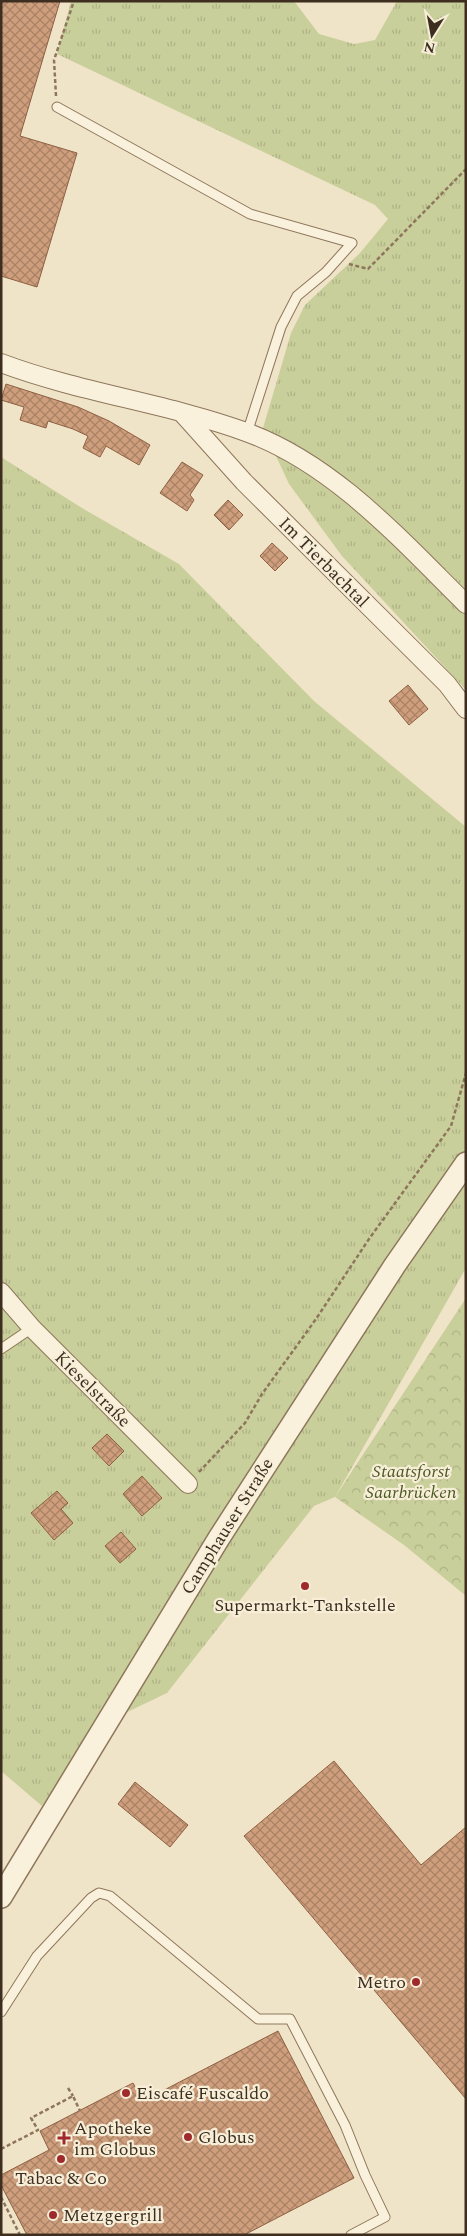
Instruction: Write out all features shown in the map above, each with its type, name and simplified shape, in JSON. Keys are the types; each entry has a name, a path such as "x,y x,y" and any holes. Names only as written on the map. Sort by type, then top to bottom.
{"street":[{"path":"1,362 86,390 182,413 247,432 286,452 324,475 374,516 466,604"},
{"name":"Im Tierbachtal","path":"182,413 244,482 447,684 466,709"},
{"name":"Camphauser Straße","path":"1,1898 114,1709 297,1416 395,1266 466,1163"},
{"name":"Kieselstraße","path":"1,1292 32,1328 188,1484"}],"lane":[{"path":"57,107 250,214 352,243 338,261 298,296 281,327 247,432"},
{"path":"1,1349 32,1328"},
{"path":"1,2012 37,1956 91,1898 99,1893 110,1896 258,2019 290,2018 346,2125 365,2175 385,2217 351,2235"}],"path":[{"path":"57,107 54,60 74,1"},
{"path":"338,261 368,269 466,169"},
{"path":"188,1484 244,1423 369,1239 451,1126 466,1073"},
{"path":"68,2088 80,2110"},
{"path":"1,2149 38,2130 31,2118 73,2096"},
{"path":"1,2197 20,2235"}],"green space":[{"path":"71,1 294,1 319,34 354,44 375,40 397,1 466,1 466,690 342,556 289,484 263,428 291,333 305,305 360,253 388,219 375,205 57,54"},
{"path":"1,457 82,508 179,564 314,701 466,827 466,1268 335,1497 314,1506 167,1693 96,1727 42,1806 1,1771"},
{"name":"Staatsforst Saarbrücken","path":"466,1298 466,1596 404,1545 335,1497"}],"building":[{"path":"1,1 60,1 20,136 77,153 37,287 1,276"},
{"path":"6,384 78,407 109,421 150,445 139,465 106,446 100,457 83,448 88,436 73,429 48,421 46,428 20,420 24,407 1,400"},
{"path":"182,462 203,475 190,495 194,500 187,511 160,493"},
{"path":"228,500 243,515 229,530 214,515"},
{"path":"272,543 288,558 275,571 260,556"},
{"path":"408,685 428,709 409,725 389,701"},
{"path":"107,1434 124,1451 109,1466 92,1448"},
{"path":"142,1476 162,1498 142,1516 123,1494"},
{"path":"57,1491 68,1503 61,1509 73,1523 54,1540 31,1513"},
{"path":"121,1532 136,1549 120,1563 105,1546"},
{"name":"Metro","path":"334,1761 421,1865 466,1827 466,2099 244,1836"},
{"path":"135,1782 188,1825 170,1847 118,1804"},
{"name":"Globus","path":"278,2031 354,2178 244,2235 27,2235 1,2185 1,2175 49,2150 40,2131 133,2083 143,2101"}],"place":[{"name":"Supermarkt-Tankstelle","path":"305,1586"},
{"name":"Metro","path":"416,1982"},
{"name":"Eiscafé Fuscaldo","path":"126,2093"},
{"name":"Globus","path":"188,2137"},
{"name":"Apotheke im Globus","path":"64,2138"},
{"name":"Tabac & Co","path":"61,2159"},
{"name":"Metzgergrill","path":"53,2215"}]}
